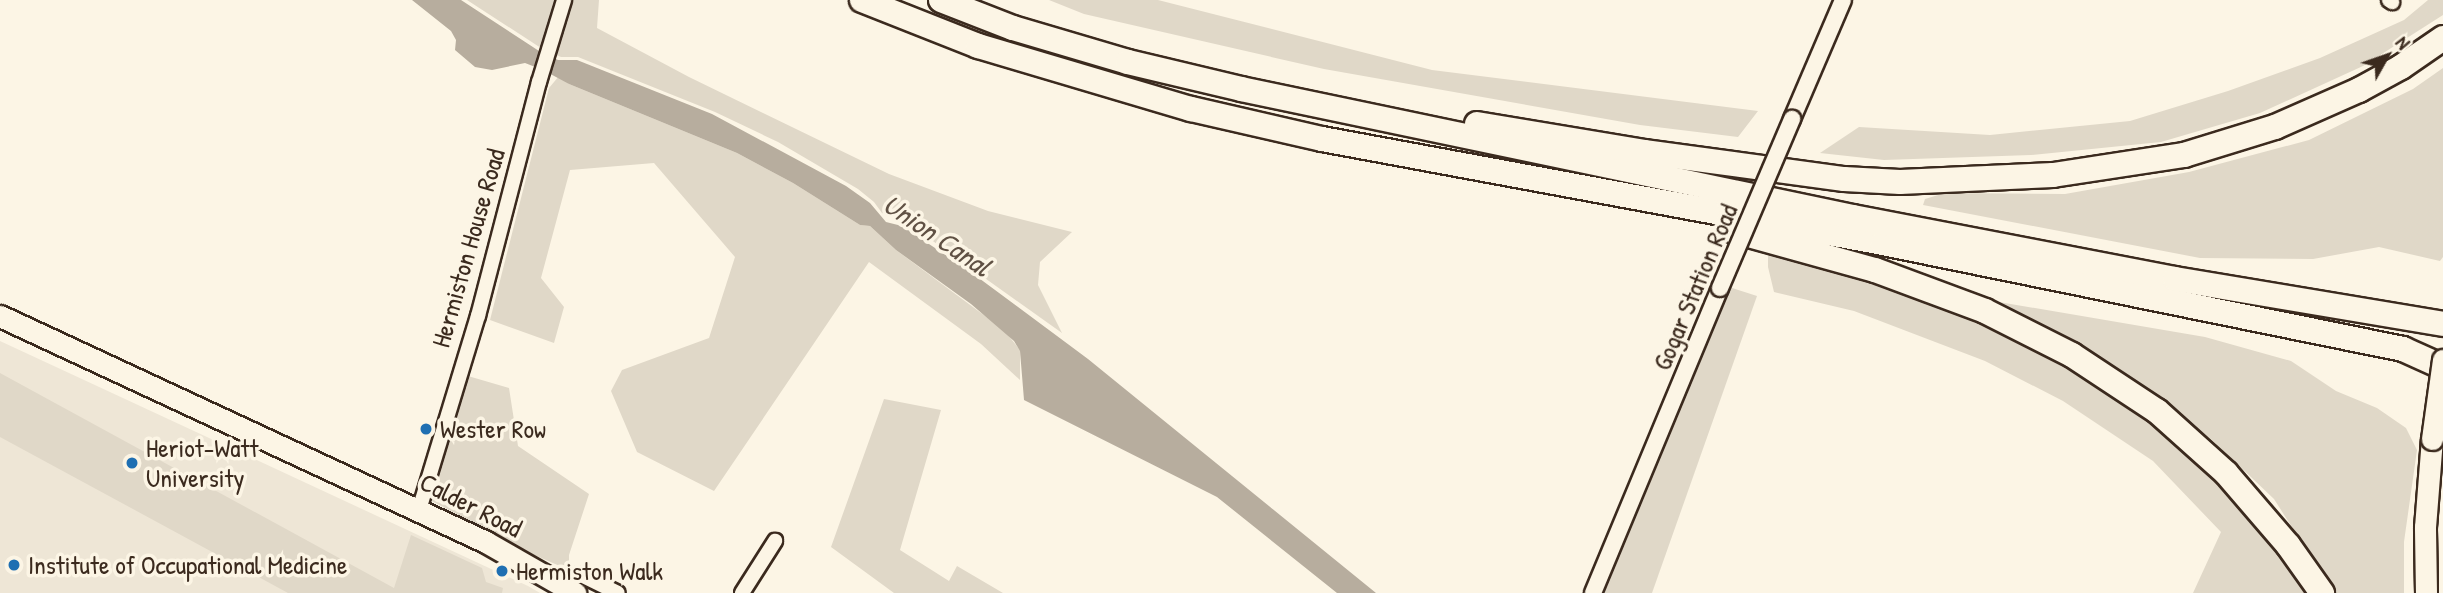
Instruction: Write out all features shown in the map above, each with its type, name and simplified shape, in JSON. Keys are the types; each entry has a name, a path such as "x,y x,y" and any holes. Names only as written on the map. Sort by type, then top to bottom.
{"highway":[{"path":"862,0 978,46 1191,109 1768,239 1875,270 1985,311 2072,355 2157,411 2234,483 2288,545 2322,593"},
{"path":"941,0 1038,35 1241,89 1867,220 2175,279 2443,324"},
{"path":"1241,89 1395,108 1644,152 1814,176 1900,182 2011,178 2146,163 2232,142 2359,90 2401,67 2443,38"},
{"path":"1322,139 1883,243 2403,349 2443,366"}],"main road":[{"name":"Calder Road","path":"0,316 577,583"},
{"path":"2426,593 2425,527 2432,439 2443,360"}],"street":[{"name":"Hermiston House Road","path":"419,510 478,316 539,82 564,0"},
{"name":"Gogar Station Road","path":"1592,593 1843,0"},
{"path":"742,593 775,541"},
{"path":"577,583 618,593"}],"shaded area":[{"path":"412,0 461,0 539,51 558,60 577,60 712,114 846,186 870,203 886,222 902,226 968,270 1088,359 1376,593 1337,593 1217,497 1024,400 1020,351 1014,341 971,304 896,250 870,226 860,225 793,183 737,153 569,84 543,70 525,63 492,70 475,67 455,50 456,40 451,31"},
{"path":"467,0 599,0 597,28 689,77 889,174 988,211 1072,232 1040,262 1038,285 1062,333 930,239 900,220 882,213 874,202 858,189 778,142 715,112 578,57 561,57 544,50"},
{"path":"1049,0 1158,0 1432,70 1758,111 1738,137 1640,125 1324,69 1084,14"},
{"path":"2428,0 2443,0 2443,15 2363,66 2260,113 2161,142 2031,155 1884,160 1820,153 1859,127 1990,135 2130,121 2228,91 2320,58 2404,20"},
{"path":"2443,68 2443,257 2440,261 2379,247 2313,259 2200,258 1923,205 1925,199 1945,193 2065,194 2189,172 2309,140 2413,89"},
{"path":"559,76 569,84 737,153 793,183 860,225 870,226 896,250 1004,330 1020,350 1020,380 981,344 869,262 714,491 637,452 611,391 622,370 709,338 735,257 654,163 570,170 541,278 564,307 554,343 490,320 549,88"},
{"path":"1768,239 1985,311 2157,411 2322,593 2193,593 2221,532 2153,461 2063,401 1985,361 1854,311 1774,292 1768,267"},
{"path":"1729,287 1757,296 1652,593 1602,593"},
{"path":"1999,302 2205,337 2291,361 2336,391 2377,408 2406,428 2417,450 2404,542 2404,593 2334,593 2274,499 2211,439 2126,377 2052,329 1994,305"},
{"name":"Heriot-Watt University","path":"0,341 528,586 540,593 0,593"},
{"path":"0,373 394,588 411,535 482,568 486,582 503,588 502,593 288,593 0,437"},
{"path":"468,376 509,388 518,446 589,494 569,555 569,570 532,554 428,499"},
{"path":"884,399 941,410 900,550 949,581 957,566 1003,593 894,593 831,547"}],"place":[{"name":"Wester Row","path":"426,429"},
{"name":"Heriot-Watt University","path":"132,463"},
{"name":"Institute of Occupational Medicine","path":"14,565"},
{"name":"Hermiston Walk","path":"502,571"}],"water label":[{"name":"Union Canal","path":"937,235"}]}
